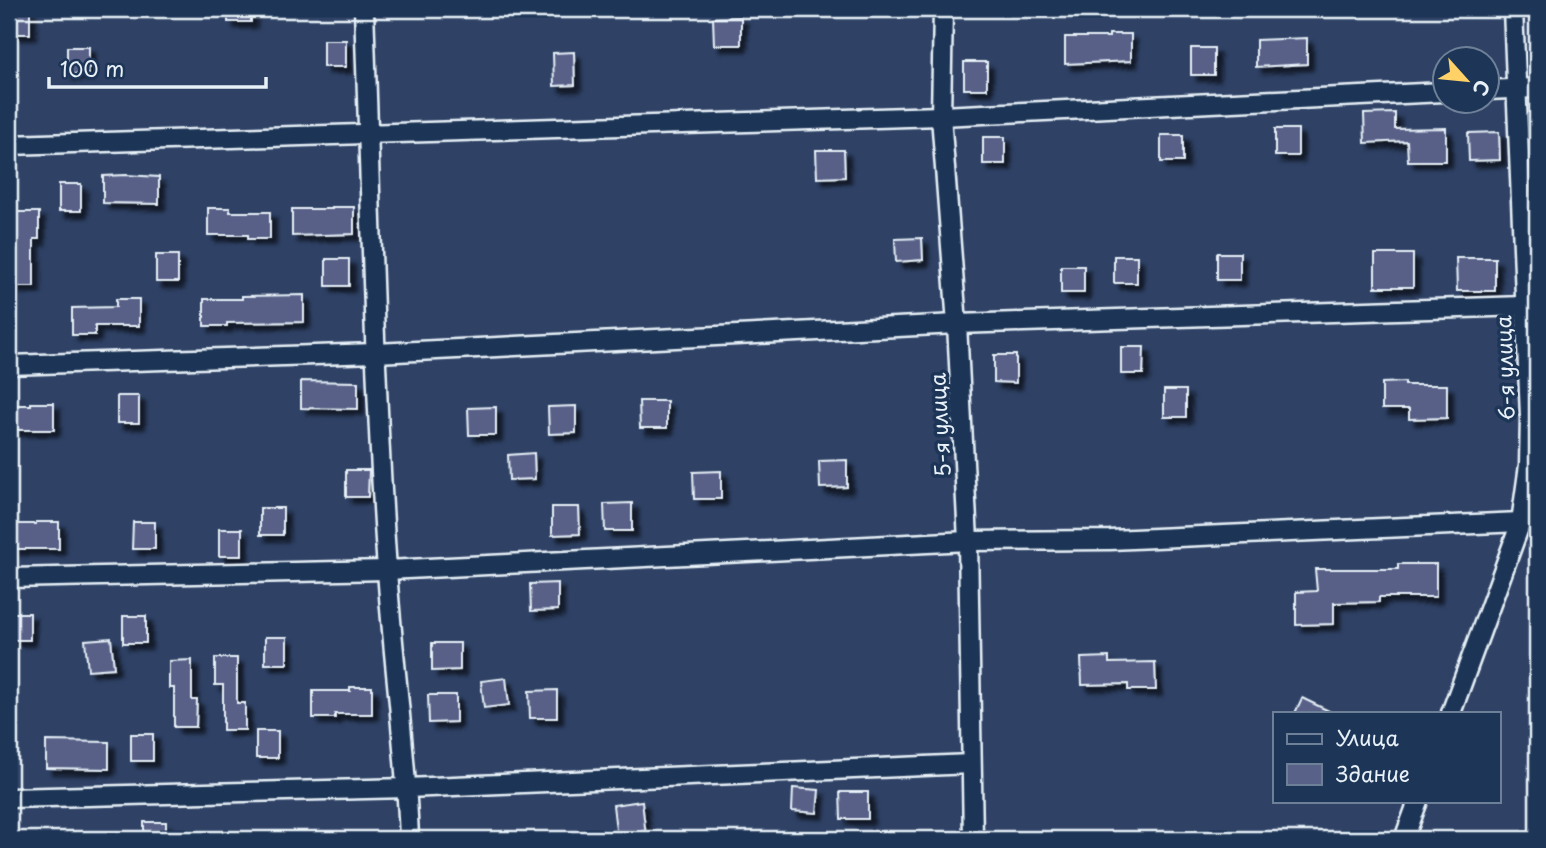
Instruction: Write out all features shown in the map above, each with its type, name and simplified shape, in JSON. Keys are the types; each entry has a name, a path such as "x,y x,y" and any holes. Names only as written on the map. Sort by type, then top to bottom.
{"street":[{"path":"364,9 376,353 387,570 407,788 409,839"},
{"name":"5-я улица","path":"943,9 941,116 957,324 968,541 973,839"},
{"name":"6-я улица","path":"1451,712 1521,522 1529,465 1530,416 1513,9"},
{"path":"1500,90 1537,88"},
{"path":"9,145 941,116 1430,93"},
{"path":"9,365 376,353 957,324 1525,306"},
{"path":"9,578 387,570 968,541 1110,540 1521,522"},
{"path":"9,798 407,788 971,764"},
{"path":"1404,839 1418,802"}],"building":[{"path":"9,9 30,9 30,34 9,34"},
{"path":"228,9 251,9 251,22 228,22"},
{"path":"741,17 741,45 714,45 713,18"},
{"path":"1109,34 1131,34 1131,61 1065,64 1065,37 1109,37"},
{"path":"1307,38 1307,64 1256,67 1256,40"},
{"path":"323,40 346,40 346,67 323,67"},
{"path":"67,47 89,47 89,74 67,74"},
{"path":"1191,48 1214,48 1214,75 1191,75"},
{"path":"574,52 575,85 554,86 553,53"},
{"path":"964,62 987,62 987,89 964,89"},
{"path":"1395,113 1395,129 1446,128 1446,161 1408,161 1407,141 1365,143 1364,114"},
{"path":"1275,129 1298,129 1298,156 1275,156"},
{"path":"1499,132 1500,160 1469,161 1468,133"},
{"path":"1161,135 1183,135 1183,162 1161,162"},
{"path":"983,137 1005,137 1005,164 983,164"},
{"path":"816,150 844,150 845,177 817,178"},
{"path":"103,176 159,177 159,204 103,203"},
{"path":"59,184 81,184 81,211 59,211"},
{"path":"354,207 354,234 292,236 292,209"},
{"path":"208,208 230,208 230,212 270,212 270,239 248,239 248,235 208,235"},
{"path":"17,212 39,212 39,239 34,239 34,287 12,287 12,260 17,260"},
{"path":"922,238 923,260 896,262 895,239"},
{"path":"1217,253 1240,253 1240,280 1217,280"},
{"path":"1375,254 1413,254 1413,287 1375,287"},
{"path":"156,255 178,255 178,282 156,282"},
{"path":"1114,256 1137,256 1137,283 1114,283"},
{"path":"1456,258 1495,258 1495,291 1457,291"},
{"path":"326,259 349,259 349,286 326,286"},
{"path":"1061,266 1084,266 1084,293 1061,293"},
{"path":"304,295 304,322 204,326 204,299"},
{"path":"116,299 139,299 139,326 95,326 95,335 72,335 72,308 116,307"},
{"path":"1121,347 1144,347 1143,374 1121,374"},
{"path":"994,355 1016,355 1016,383 994,382"},
{"path":"301,381 358,382 358,409 301,408"},
{"path":"1405,382 1405,385 1447,385 1447,418 1409,419 1409,409 1382,409 1382,383"},
{"path":"1164,390 1186,390 1186,417 1164,417"},
{"path":"117,396 139,396 139,423 117,423"},
{"path":"639,401 667,401 667,428 640,428"},
{"path":"54,403 54,430 9,430 9,405"},
{"path":"576,406 576,433 549,434 548,407"},
{"path":"496,407 496,435 469,435 468,408"},
{"path":"534,453 535,479 509,480 508,455"},
{"path":"847,460 847,487 820,488 819,461"},
{"path":"346,470 369,470 368,497 346,497"},
{"path":"721,471 721,499 694,499 693,472"},
{"path":"632,503 632,531 605,531 604,504"},
{"path":"552,507 579,507 580,534 552,535"},
{"path":"260,508 283,508 283,535 260,535"},
{"path":"59,522 59,549 9,549 9,524"},
{"path":"133,522 155,522 155,549 132,549"},
{"path":"219,529 242,529 242,556 219,556"},
{"path":"1398,564 1436,564 1436,597 1379,597 1379,602 1334,603 1334,624 1296,625 1296,592 1317,591 1315,569 1398,569"},
{"path":"558,583 558,610 531,611 530,584"},
{"path":"9,613 30,613 30,640 9,640"},
{"path":"123,616 146,616 146,643 123,643"},
{"path":"265,637 287,637 287,664 265,664"},
{"path":"111,638 114,668 88,670 85,640"},
{"path":"432,643 460,643 460,670 432,671"},
{"path":"1109,657 1109,663 1155,662 1156,690 1128,690 1128,684 1082,685 1081,658"},
{"path":"215,658 237,658 237,703 245,703 245,730 223,730 223,685 215,685"},
{"path":"192,660 192,700 197,700 196,727 174,727 174,688 169,688 169,661"},
{"path":"506,678 509,705 484,708 481,681"},
{"path":"350,687 372,687 372,714 335,714 335,718 313,718 313,691 350,691"},
{"path":"557,690 557,718 530,718 529,691"},
{"path":"428,695 456,695 456,722 429,723"},
{"path":"1302,698 1331,712 1295,712"},
{"path":"256,731 278,731 278,758 256,758"},
{"path":"131,734 153,734 153,761 131,761"},
{"path":"46,741 109,742 109,769 46,768"},
{"path":"793,788 819,790 817,813 792,811"},
{"path":"840,792 868,792 868,819 841,819"},
{"path":"642,801 646,836 617,839 613,805"},
{"path":"144,822 166,822 166,839 144,839"}]}
